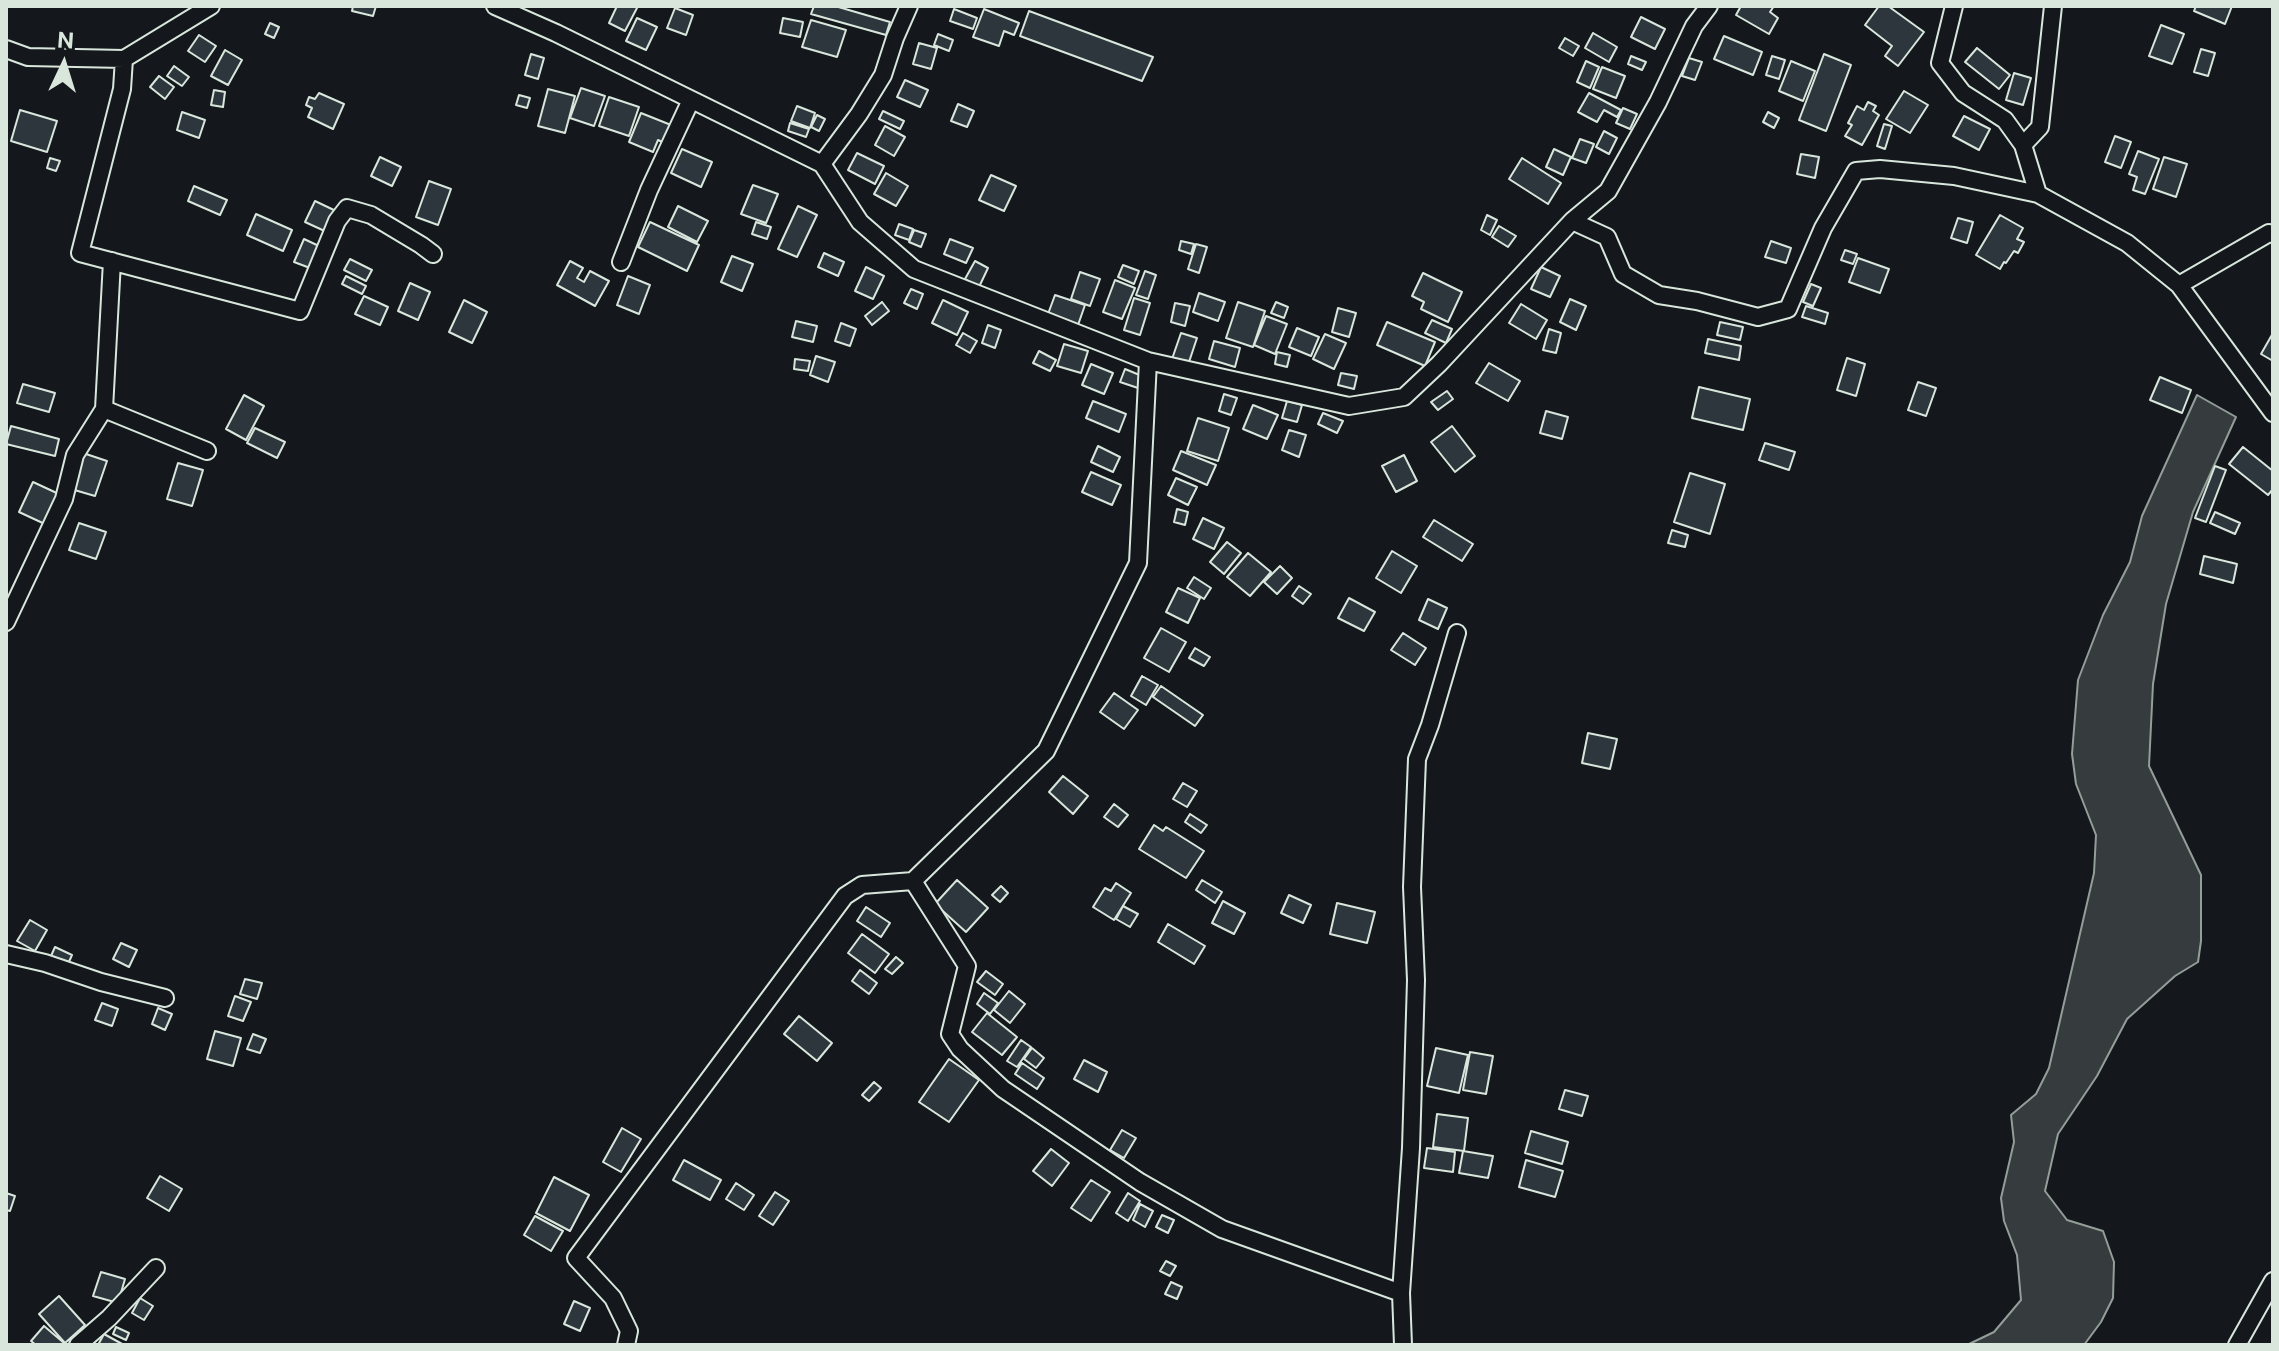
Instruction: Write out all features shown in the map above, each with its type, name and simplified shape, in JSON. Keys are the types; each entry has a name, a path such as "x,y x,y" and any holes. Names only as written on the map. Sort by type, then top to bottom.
{"street":[{"path":"6,49 28,57 124,59 211,6"},
{"path":"495,6 822,164 860,222 914,269 1148,361 1349,406 1404,397 1439,364 1572,221 1608,191 1658,102 1694,26 1709,6"},
{"path":"822,164 883,75 909,6"},
{"path":"1954,6 1940,63 1963,93 2005,120 2023,145 2038,194"},
{"path":"2023,145 2040,127 2053,6"},
{"path":"124,59 122,89 80,253 300,311 337,221 347,208 371,215 433,254"},
{"path":"621,262 649,190 691,100"},
{"path":"1572,221 1607,237 1623,274 1659,295 1758,317 1788,309 1823,228 1856,171 1880,169 1954,176 2038,194 2127,243 2179,285 2273,413"},
{"path":"2179,285 2269,233 2273,234"},
{"path":"6,622 64,499 75,455 104,409 112,261"},
{"path":"626,1345 629,1331 613,1298 576,1258 845,896 862,885 913,881 1046,751 1138,563 1148,361"},
{"path":"104,409 207,451"},
{"path":"1403,1345 1401,1293 1411,1148 1416,980 1412,887 1417,759 1457,633"},
{"path":"913,881 967,966 950,1034 960,1049 1003,1089 1140,1182 1222,1229 1401,1293"},
{"path":"6,954 165,998"},
{"path":"78,1345 109,1318 156,1268"},
{"path":"2237,1345 2273,1281"}],"shaded area":[{"path":"2197,395 2236,417 2193,512 2166,604 2153,684 2149,766 2201,875 2198,962 2175,976 2127,1019 2097,1076 2058,1134 2045,1191 2067,1220 2103,1231 2114,1262 2113,1298 2101,1322 2084,1345 1967,1345 1994,1332 2021,1300 2017,1255 2004,1221 2001,1198 2014,1142 2011,1115 2036,1094 2049,1068 2094,873 2096,835 2076,784 2072,754 2078,680 2103,615 2130,562 2142,516"}],"building":[{"path":"353,6 376,6 373,16 352,11"},
{"path":"617,6 638,6 625,31 609,23"},
{"path":"814,6 835,6 890,22 886,35 811,14"},
{"path":"1741,6 1774,6 1770,12 1778,18 1769,34 1736,15"},
{"path":"1879,6 1888,6 1924,32 1898,66 1885,56 1892,46 1865,25"},
{"path":"2196,6 2232,6 2225,24 2194,11"},
{"path":"675,8 693,15 686,35 667,28"},
{"path":"954,9 977,18 973,29 950,21"},
{"path":"984,9 1019,23 1014,35 1004,31 999,46 973,37"},
{"path":"1029,11 1153,57 1142,81 1020,36"},
{"path":"1641,17 1665,29 1655,49 1631,37"},
{"path":"637,18 657,27 646,50 626,41"},
{"path":"783,18 803,22 800,37 780,33"},
{"path":"811,20 846,30 837,57 802,47"},
{"path":"270,23 279,27 274,38 265,34"},
{"path":"2161,25 2184,34 2172,64 2149,56"},
{"path":"1593,33 1617,47 1609,62 1585,48"},
{"path":"938,34 953,40 949,51 934,45"},
{"path":"199,35 216,46 205,62 188,51"},
{"path":"1724,36 1762,52 1753,75 1714,59"},
{"path":"1565,38 1579,46 1573,56 1559,48"},
{"path":"919,43 937,48 931,69 913,64"},
{"path":"1977,48 2010,75 1999,89 1965,62"},
{"path":"2201,49 2215,53 2208,76 2194,72"},
{"path":"225,50 242,60 228,85 211,76"},
{"path":"531,54 544,58 538,79 525,75"},
{"path":"1824,54 1851,65 1826,131 1799,120"},
{"path":"1631,56 1646,62 1642,70 1628,64"},
{"path":"1772,56 1785,60 1779,79 1766,75"},
{"path":"1689,58 1702,62 1695,80 1682,76"},
{"path":"1586,61 1599,67 1590,88 1577,82"},
{"path":"1791,61 1815,71 1803,101 1779,91"},
{"path":"174,66 189,77 182,86 167,76"},
{"path":"1602,67 1625,76 1616,98 1593,89"},
{"path":"2014,73 2031,78 2023,105 2006,100"},
{"path":"159,76 174,87 165,99 150,87"},
{"path":"905,80 928,90 920,107 897,97"},
{"path":"581,88 605,96 594,126 570,118"},
{"path":"548,89 575,96 565,133 538,126"},
{"path":"214,90 225,92 223,107 211,105"},
{"path":"1904,91 1928,105 1910,133 1886,119"},
{"path":"319,93 344,104 333,129 308,117 312,108 306,105 309,97 315,99"},
{"path":"1589,93 1621,110 1617,117 1604,110 1597,122 1578,112"},
{"path":"519,95 530,98 527,108 516,105"},
{"path":"609,97 639,107 629,136 599,126"},
{"path":"1868,102 1876,106 1873,111 1879,115 1862,145 1845,136 1852,125 1848,123 1857,106 1864,110"},
{"path":"958,104 974,111 967,127 951,121"},
{"path":"797,106 815,113 810,128 791,121"},
{"path":"1623,108 1637,114 1630,129 1616,123"},
{"path":"20,110 57,121 47,152 11,141"},
{"path":"883,111 904,121 900,129 879,119"},
{"path":"182,112 205,120 199,138 177,130"},
{"path":"1768,112 1779,118 1774,128 1763,122"},
{"path":"641,113 671,125 664,143 658,140 653,152 629,142"},
{"path":"817,115 825,119 819,131 811,127"},
{"path":"1964,116 1990,129 1979,150 1953,136"},
{"path":"790,123 809,129 806,137 788,131"},
{"path":"1884,124 1892,126 1885,149 1877,146"},
{"path":"885,126 905,137 894,156 875,145"},
{"path":"1604,131 1617,138 1609,154 1596,147"},
{"path":"2115,136 2131,142 2121,168 2105,162"},
{"path":"1580,139 1594,144 1586,163 1572,158"},
{"path":"682,149 712,162 701,187 671,173"},
{"path":"1554,149 1571,157 1563,175 1546,167"},
{"path":"2138,151 2159,159 2145,194 2133,190 2137,177 2129,174"},
{"path":"857,153 884,166 875,184 848,170"},
{"path":"1801,154 1819,157 1815,178 1797,174"},
{"path":"380,157 401,167 392,186 371,176"},
{"path":"2164,157 2187,164 2176,197 2153,189"},
{"path":"50,158 60,161 56,171 47,168"},
{"path":"1522,158 1561,183 1548,204 1509,179"},
{"path":"886,173 908,186 896,206 874,194"},
{"path":"991,175 1016,186 1004,211 979,200"},
{"path":"429,181 451,189 438,225 416,217"},
{"path":"753,185 778,194 766,223 741,214"},
{"path":"194,186 227,200 220,215 188,201"},
{"path":"315,201 338,212 329,233 305,222"},
{"path":"678,206 708,221 697,242 668,227"},
{"path":"798,206 817,215 797,257 778,249"},
{"path":"256,214 292,230 283,251 247,235"},
{"path":"1487,215 1497,220 1490,235 1481,230"},
{"path":"2000,215 2023,228 2017,239 2024,242 2018,253 2014,251 2000,269 1976,255"},
{"path":"1958,218 1973,222 1967,243 1951,238"},
{"path":"650,222 699,245 687,271 638,247"},
{"path":"756,222 771,227 767,239 752,234"},
{"path":"899,224 913,229 909,240 895,235"},
{"path":"1499,226 1516,236 1508,247 1492,237"},
{"path":"914,230 926,234 921,247 909,242"},
{"path":"304,239 319,246 310,268 294,262"},
{"path":"950,239 973,248 966,263 944,254"},
{"path":"1181,241 1194,244 1191,254 1179,250"},
{"path":"1771,241 1791,248 1786,263 1765,257"},
{"path":"1196,244 1207,247 1199,273 1188,269"},
{"path":"1845,250 1857,254 1853,264 1841,260"},
{"path":"824,253 844,262 838,276 818,267"},
{"path":"732,256 753,264 742,291 721,282"},
{"path":"1858,258 1889,269 1880,293 1849,282"},
{"path":"350,259 372,270 366,281 344,270"},
{"path":"570,261 583,268 577,278 584,282 590,271 609,281 595,306 557,285"},
{"path":"975,261 988,268 979,287 965,279"},
{"path":"1123,265 1139,271 1134,284 1118,277"},
{"path":"866,267 884,276 873,299 855,291"},
{"path":"1541,267 1560,276 1550,297 1531,289"},
{"path":"1145,271 1156,275 1148,299 1136,295"},
{"path":"1080,272 1100,279 1090,306 1071,299"},
{"path":"1423,273 1462,292 1448,322 1421,309 1424,302 1412,296"},
{"path":"346,276 366,286 362,294 342,284"},
{"path":"628,276 650,285 639,314 617,305"},
{"path":"1115,280 1135,288 1122,319 1103,312"},
{"path":"410,283 430,292 418,320 398,311"},
{"path":"1811,284 1821,288 1813,306 1803,302"},
{"path":"911,289 923,294 917,309 904,303"},
{"path":"1199,293 1225,302 1218,321 1193,312"},
{"path":"1055,295 1085,305 1078,325 1048,314"},
{"path":"364,296 388,307 380,325 355,314"},
{"path":"1134,298 1150,303 1140,335 1124,330"},
{"path":"1570,299 1586,306 1576,330 1560,322"},
{"path":"464,300 487,312 472,343 449,332"},
{"path":"943,300 968,312 957,335 932,323"},
{"path":"882,302 889,311 872,325 865,316"},
{"path":"1238,302 1265,311 1253,347 1226,338"},
{"path":"1276,302 1288,307 1284,318 1271,313"},
{"path":"1175,303 1190,306 1185,326 1171,322"},
{"path":"1521,304 1547,320 1536,339 1509,323"},
{"path":"1806,306 1828,313 1825,324 1802,317"},
{"path":"1338,308 1356,313 1349,337 1332,332"},
{"path":"1266,316 1287,324 1275,354 1254,345"},
{"path":"1432,320 1452,329 1446,343 1425,333"},
{"path":"796,321 817,326 813,342 792,337"},
{"path":"1387,322 1435,342 1425,366 1377,345"},
{"path":"1720,322 1743,327 1740,340 1717,335"},
{"path":"841,323 856,329 850,346 835,341"},
{"path":"988,325 1001,330 995,348 982,343"},
{"path":"1297,328 1319,337 1311,356 1289,347"},
{"path":"1549,329 1561,333 1556,353 1543,350"},
{"path":"963,333 977,341 970,353 956,345"},
{"path":"1181,333 1197,338 1188,365 1172,359"},
{"path":"2273,333 2273,361 2261,354"},
{"path":"1325,334 1346,343 1334,369 1313,359"},
{"path":"1708,339 1741,346 1739,360 1705,353"},
{"path":"1214,341 1240,348 1235,367 1209,359"},
{"path":"1064,344 1088,351 1081,373 1057,366"},
{"path":"1039,351 1056,360 1050,371 1033,363"},
{"path":"1277,352 1290,355 1287,367 1275,364"},
{"path":"816,356 835,362 828,382 810,375"},
{"path":"1847,358 1865,364 1856,396 1837,390"},
{"path":"795,359 810,361 808,371 794,369"},
{"path":"1489,363 1520,381 1508,401 1476,383"},
{"path":"1091,364 1113,373 1104,394 1082,385"},
{"path":"1125,369 1142,376 1138,388 1120,382"},
{"path":"1341,373 1357,376 1354,389 1338,385"},
{"path":"2160,377 2191,390 2182,413 2150,400"},
{"path":"1918,382 1936,388 1926,416 1908,410"},
{"path":"23,384 55,393 49,412 17,403"},
{"path":"1699,387 1750,399 1743,430 1692,418"},
{"path":"1447,391 1453,399 1438,410 1431,402"},
{"path":"1224,394 1237,398 1231,415 1219,411"},
{"path":"244,395 264,406 246,440 226,429"},
{"path":"1093,401 1126,414 1119,432 1086,418"},
{"path":"1287,401 1302,405 1297,422 1282,418"},
{"path":"1253,405 1278,415 1267,439 1243,429"},
{"path":"1546,411 1568,417 1562,439 1540,433"},
{"path":"1323,413 1343,421 1337,433 1318,424"},
{"path":"1198,418 1229,428 1218,461 1187,451"},
{"path":"11,426 59,439 55,456 6,444"},
{"path":"1452,426 1475,456 1455,472 1431,442"},
{"path":"255,428 285,442 277,458 247,443"},
{"path":"1289,430 1306,435 1299,457 1282,450"},
{"path":"1765,443 1795,452 1789,470 1759,460"},
{"path":"1098,446 1120,457 1113,472 1091,462"},
{"path":"2243,447 2273,471 2273,489 2268,495 2229,464"},
{"path":"1181,451 1216,465 1207,485 1173,470"},
{"path":"83,453 107,461 95,496 71,489"},
{"path":"1404,455 1417,481 1396,492 1382,466"},
{"path":"178,463 203,470 192,506 167,499"},
{"path":"2215,466 2226,470 2206,522 2195,518"},
{"path":"1091,472 1121,485 1112,505 1082,492"},
{"path":"1690,473 1725,484 1710,534 1674,522"},
{"path":"1176,478 1197,487 1188,505 1168,495"},
{"path":"33,482 61,495 47,525 19,512"},
{"path":"1177,509 1188,512 1185,525 1174,522"},
{"path":"2215,512 2240,523 2235,534 2210,523"},
{"path":"1203,518 1224,528 1214,549 1193,539"},
{"path":"1434,520 1473,544 1462,561 1423,537"},
{"path":"79,523 106,532 96,559 69,550"},
{"path":"1672,530 1688,535 1685,547 1668,543"},
{"path":"1227,542 1241,553 1224,574 1210,562"},
{"path":"1392,551 1417,566 1401,593 1376,578"},
{"path":"1248,553 1271,572 1250,596 1227,577"},
{"path":"2204,556 2237,564 2233,583 2200,574"},
{"path":"1280,566 1292,578 1277,594 1264,582"},
{"path":"1194,577 1211,588 1204,599 1187,588"},
{"path":"1299,586 1311,594 1303,604 1292,596"},
{"path":"1178,588 1200,598 1188,623 1166,612"},
{"path":"1349,598 1375,612 1364,631 1338,618"},
{"path":"1428,599 1447,608 1438,629 1419,620"},
{"path":"1161,628 1186,642 1169,672 1144,658"},
{"path":"1403,633 1426,648 1415,665 1391,650"},
{"path":"1195,648 1210,657 1204,666 1189,658"},
{"path":"1142,676 1158,685 1146,705 1131,696"},
{"path":"1161,686 1203,715 1195,726 1153,697"},
{"path":"1114,693 1138,710 1124,729 1100,712"},
{"path":"1588,733 1617,739 1610,769 1582,763"},
{"path":"1063,776 1088,796 1073,814 1049,792"},
{"path":"1183,783 1197,791 1187,807 1173,799"},
{"path":"1114,804 1128,815 1118,827 1104,817"},
{"path":"1190,814 1207,825 1201,833 1185,822"},
{"path":"1154,825 1163,831 1166,827 1204,851 1186,878 1139,849"},
{"path":"957,880 988,908 966,932 935,904"},
{"path":"1202,880 1222,892 1215,903 1196,890"},
{"path":"1116,883 1131,893 1114,920 1093,907 1105,888 1111,891"},
{"path":"1001,886 1008,893 1000,902 992,895"},
{"path":"1289,895 1311,905 1303,923 1281,913"},
{"path":"1223,901 1245,913 1234,934 1212,923"},
{"path":"1337,903 1375,912 1367,943 1330,934"},
{"path":"1123,906 1138,914 1130,927 1116,919"},
{"path":"866,907 890,923 881,937 857,921"},
{"path":"30,920 47,930 35,951 17,941"},
{"path":"1168,924 1205,946 1194,964 1158,942"},
{"path":"862,934 889,954 875,973 848,953"},
{"path":"121,943 137,950 129,967 113,959"},
{"path":"55,947 72,955 68,964 51,956"},
{"path":"896,957 903,963 892,974 885,969"},
{"path":"860,970 877,983 869,994 852,981"},
{"path":"986,971 1003,984 995,995 977,982"},
{"path":"245,979 262,983 257,999 240,994"},
{"path":"1009,991 1025,1004 1010,1023 994,1010"},
{"path":"984,993 998,1003 990,1014 977,1004"},
{"path":"235,996 251,1002 243,1021 228,1016"},
{"path":"102,1003 118,1009 112,1026 95,1020"},
{"path":"158,1008 172,1014 165,1030 152,1024"},
{"path":"987,1013 1017,1037 1002,1055 972,1032"},
{"path":"799,1016 832,1043 817,1061 784,1034"},
{"path":"215,1031 241,1038 233,1066 207,1059"},
{"path":"253,1034 266,1039 260,1053 247,1049"},
{"path":"1021,1040 1031,1047 1017,1067 1007,1061"},
{"path":"1032,1048 1044,1058 1036,1068 1024,1059"},
{"path":"1436,1048 1468,1055 1459,1093 1427,1086"},
{"path":"1470,1052 1493,1056 1486,1094 1463,1090"},
{"path":"949,1059 979,1080 949,1122 919,1102"},
{"path":"1084,1060 1107,1072 1098,1092 1074,1079"},
{"path":"1022,1063 1044,1078 1037,1089 1015,1074"},
{"path":"874,1082 881,1088 869,1101 862,1095"},
{"path":"1565,1090 1588,1096 1582,1116 1559,1109"},
{"path":"1437,1114 1468,1118 1464,1151 1433,1147"},
{"path":"622,1128 641,1139 621,1172 603,1162"},
{"path":"1122,1130 1136,1138 1124,1158 1110,1150"},
{"path":"1531,1131 1568,1142 1562,1164 1525,1153"},
{"path":"1427,1148 1455,1152 1453,1172 1424,1168"},
{"path":"1051,1149 1069,1163 1052,1186 1033,1171"},
{"path":"1463,1151 1493,1156 1488,1178 1459,1173"},
{"path":"684,1160 721,1180 710,1200 673,1180"},
{"path":"1526,1160 1563,1171 1555,1197 1519,1187"},
{"path":"160,1176 182,1189 169,1211 147,1198"},
{"path":"554,1177 589,1195 570,1231 536,1213"},
{"path":"1091,1180 1110,1192 1091,1221 1071,1208"},
{"path":"736,1183 754,1195 744,1210 726,1199"},
{"path":"775,1192 789,1201 773,1225 759,1216"},
{"path":"6,1193 15,1196 10,1211 6,1210"},
{"path":"1128,1193 1140,1201 1128,1221 1116,1213"},
{"path":"1140,1204 1153,1211 1145,1227 1133,1220"},
{"path":"1162,1215 1174,1220 1168,1233 1156,1227"},
{"path":"535,1216 563,1231 551,1251 524,1235"},
{"path":"1166,1261 1176,1266 1170,1276 1160,1271"},
{"path":"101,1272 125,1279 118,1303 93,1296"},
{"path":"1171,1282 1182,1287 1177,1299 1165,1294"},
{"path":"59,1296 85,1325 65,1343 39,1314"},
{"path":"140,1298 153,1306 144,1320 132,1313"},
{"path":"574,1301 590,1308 580,1331 564,1324"},
{"path":"44,1326 64,1343 36,1345 31,1341"},
{"path":"116,1327 129,1333 126,1340 113,1334"},
{"path":"104,1334 124,1345 98,1345"}]}
